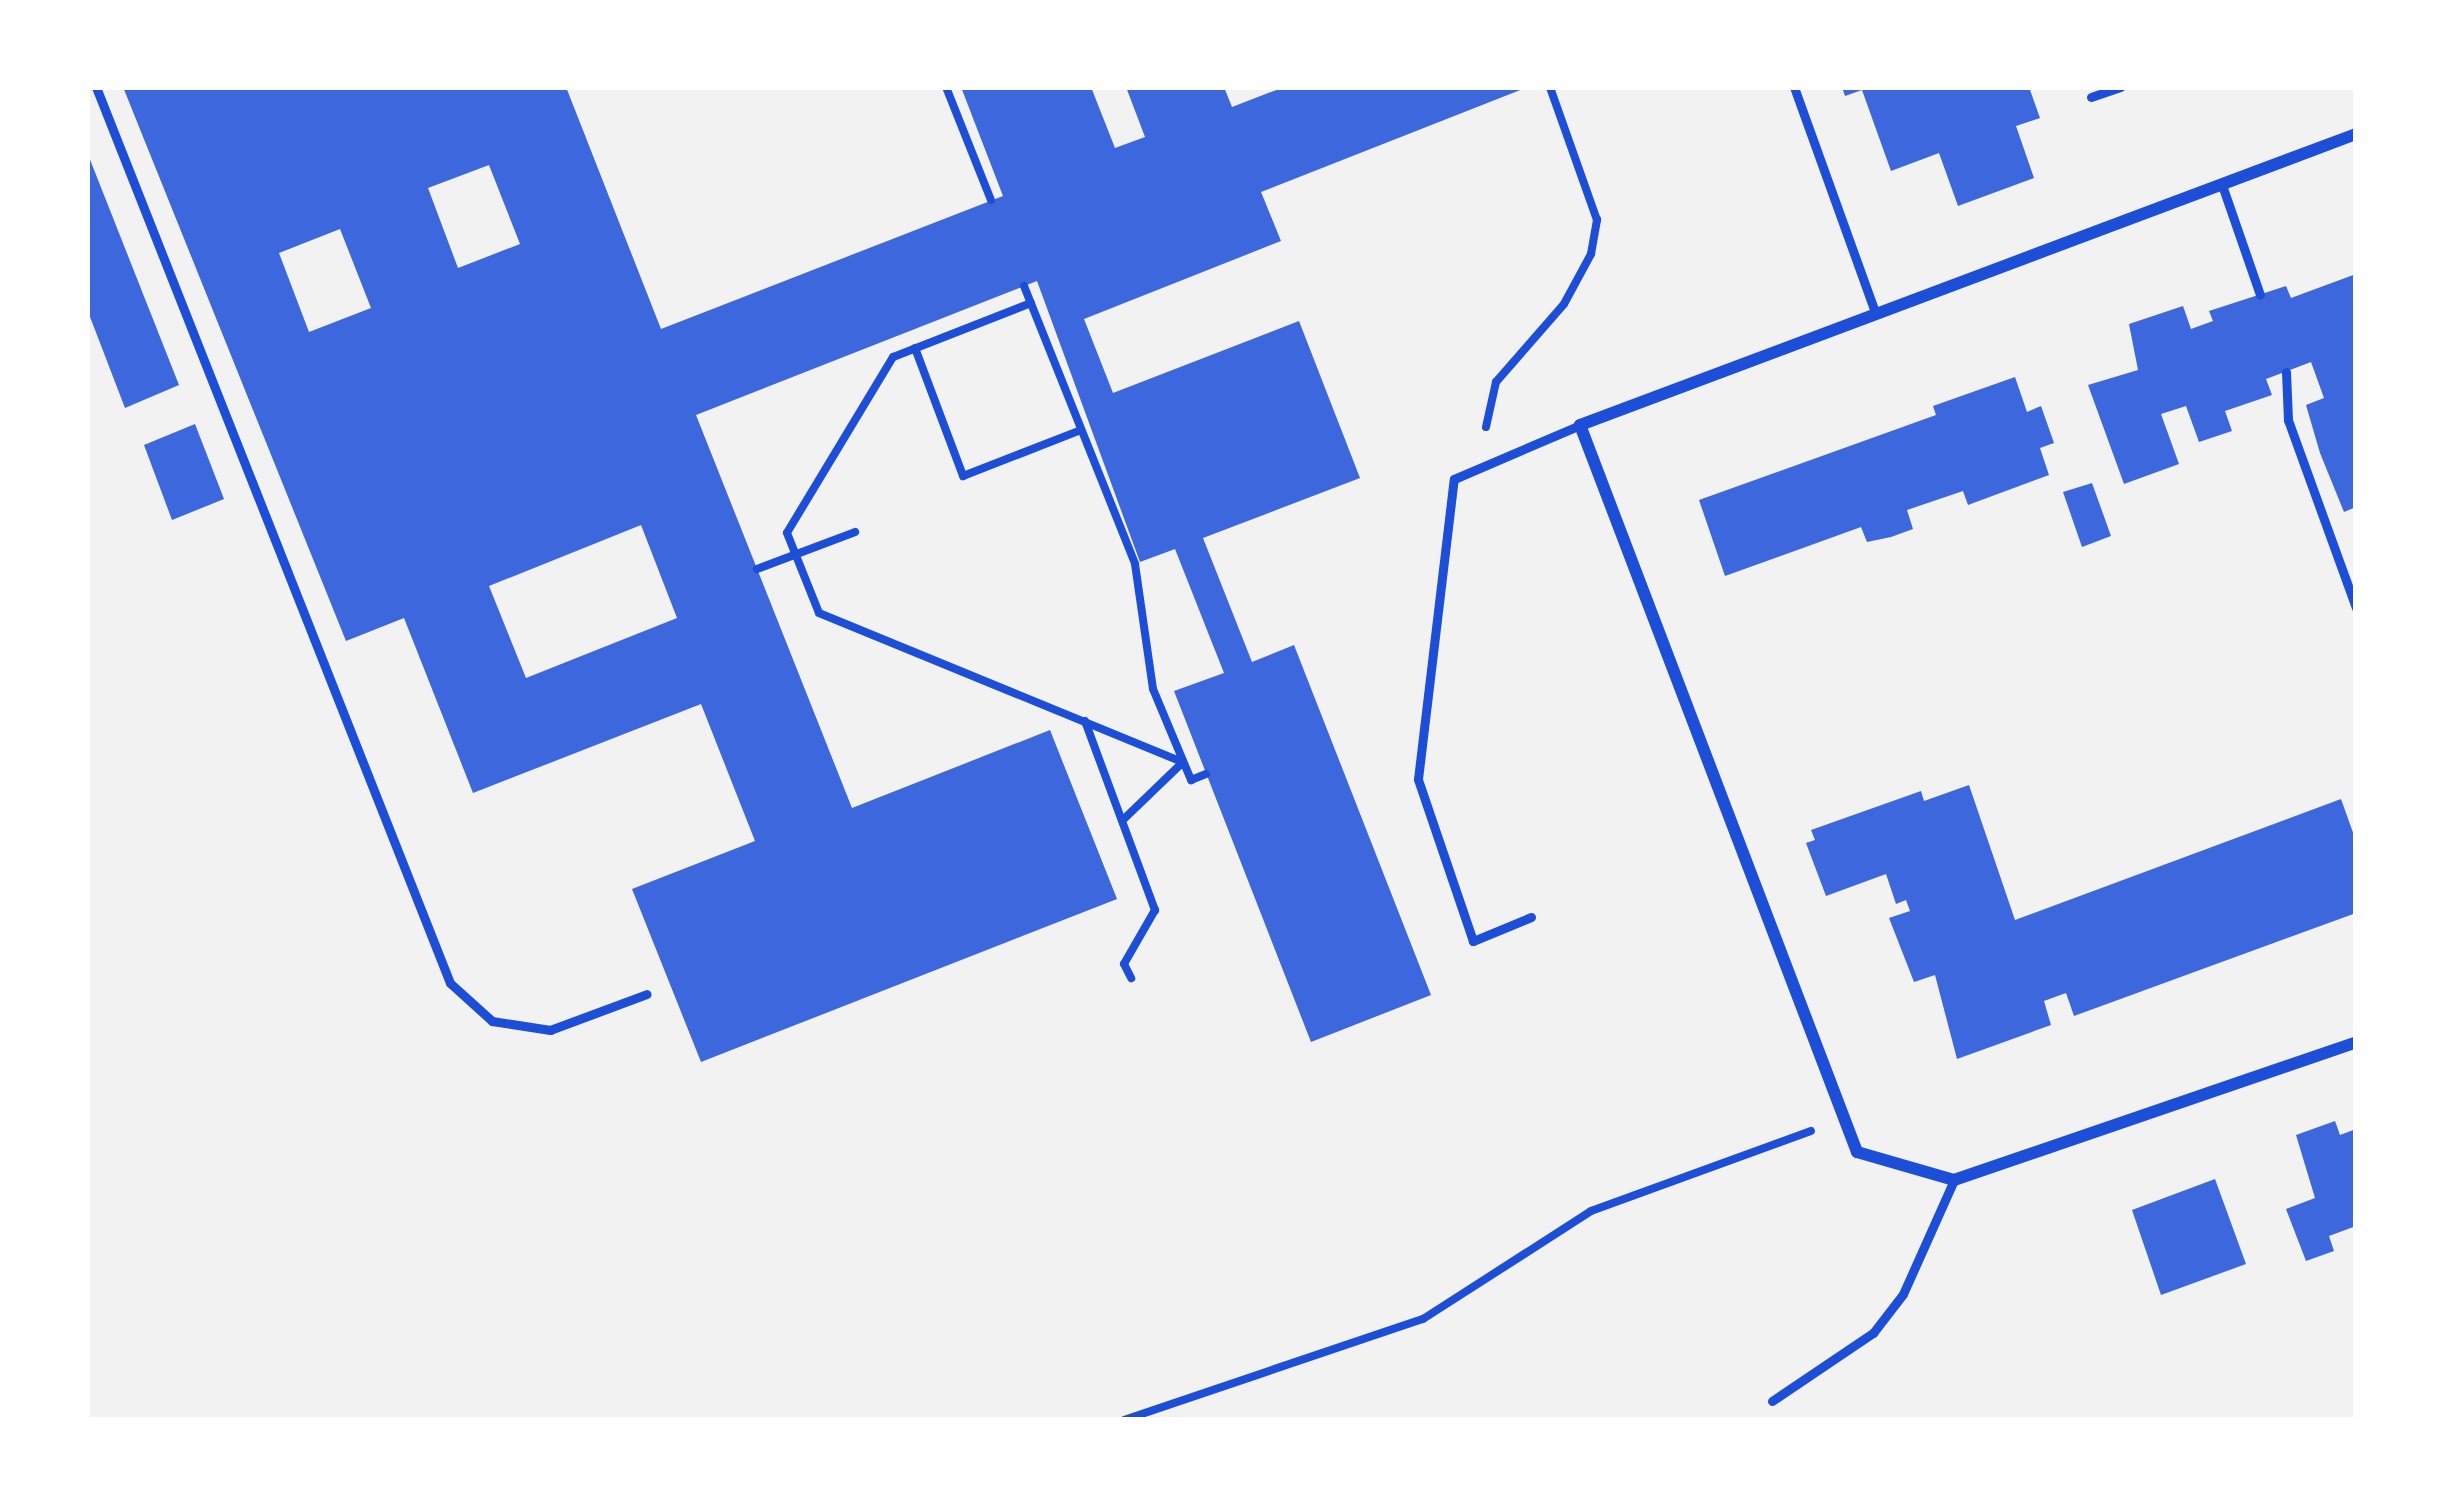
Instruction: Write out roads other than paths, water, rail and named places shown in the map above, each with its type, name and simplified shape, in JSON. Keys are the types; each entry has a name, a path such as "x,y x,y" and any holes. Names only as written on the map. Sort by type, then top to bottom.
{"street":[{"path":"2356,134 1580,424 1840,1119 1857,1152 1954,1180 2356,1042"}],"lane":[{"path":"96,87 449,983 492,1021 550,1030 647,994"},
{"path":"1793,87 1874,312"},
{"path":"2091,97 2120,87"},
{"path":"2222,185 2260,295"},
{"path":"2286,372 2288,420 2356,608"},
{"path":"1531,917 1473,940 1418,779 1454,479 1580,424"},
{"path":"1772,1401 1873,1333 1903,1294 1954,1180"}]}
